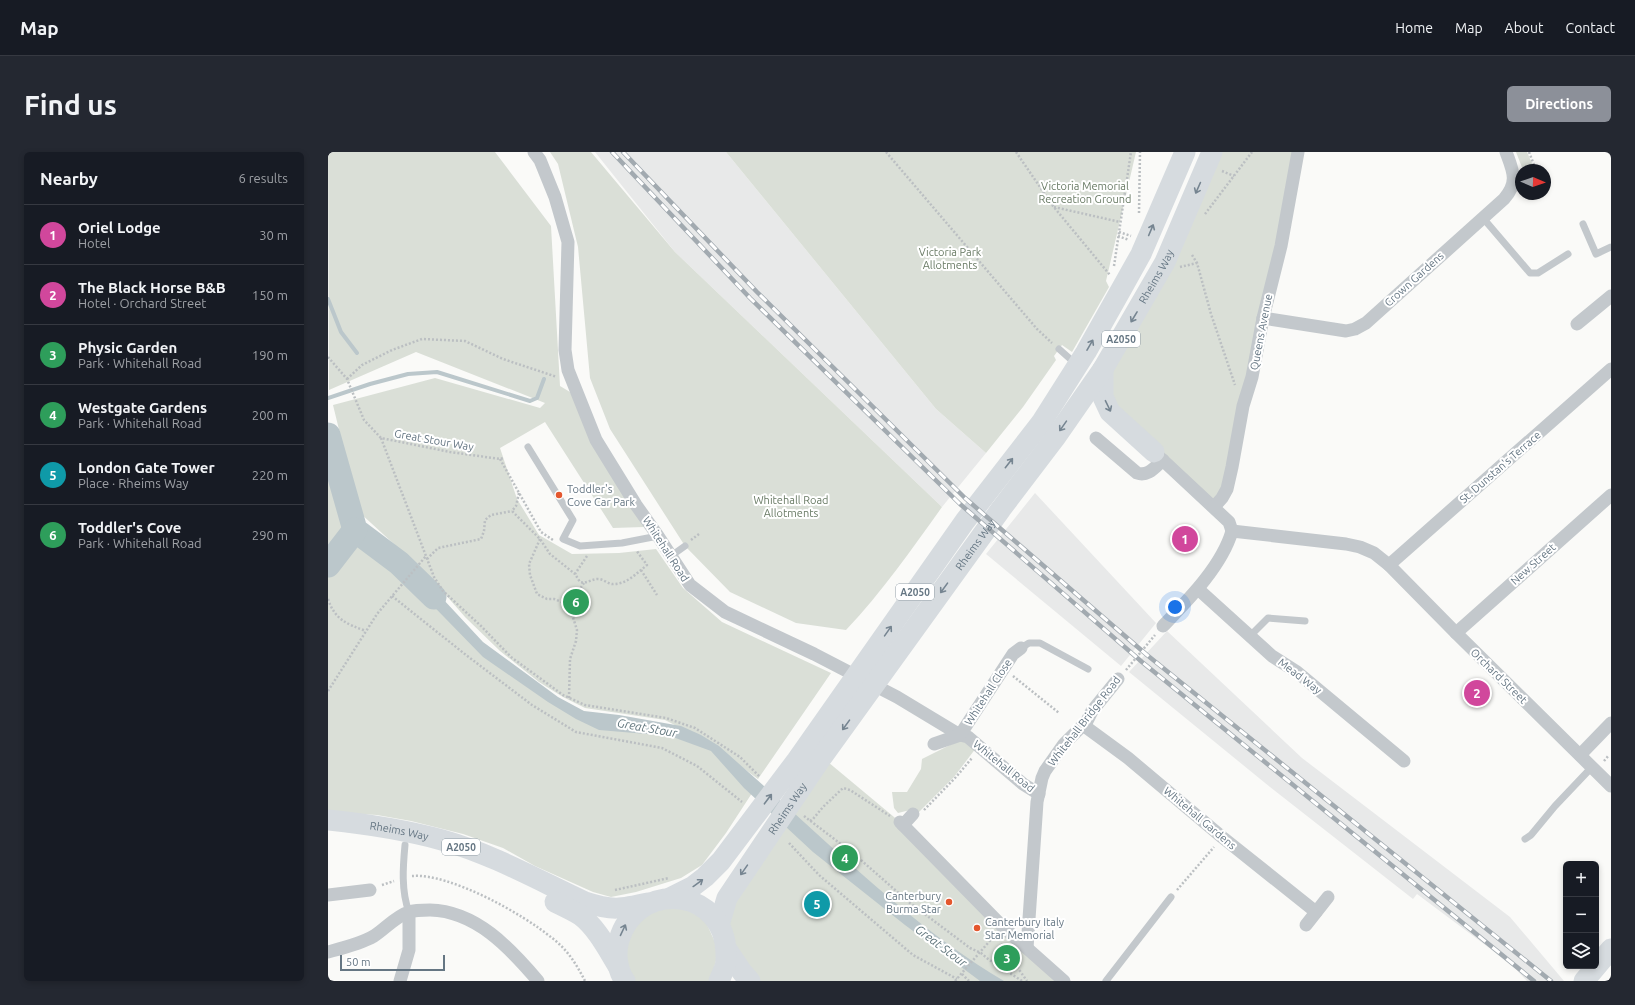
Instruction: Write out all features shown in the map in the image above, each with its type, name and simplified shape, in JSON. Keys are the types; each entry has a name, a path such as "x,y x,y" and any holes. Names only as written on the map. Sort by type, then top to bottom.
{"main road":[{"name":"Rheims Way","path":"719,925 727,898 742,873 764,844 805,766 874,668 965,521 1041,423 1078,365 1141,254 1185,152"},
{"name":"Rheims Way","path":"874,668 983,533 1055,438 1103,368 1165,262 1212,152"},
{"path":"1103,368 1103,397 1110,412 1158,456"},
{"name":"Rheims Way","path":"670,898 692,887 706,877 744,830 805,766"},
{"name":"Rheims Way","path":"328,820 367,824 408,831 443,841 497,860 585,902 599,907 615,909 648,904"},
{"name":"Rheims Way","path":"328,834 362,837 405,844 437,852 486,869 512,880 579,915 587,921 602,939 621,973"},
{"path":"621,973 617,947 622,929 633,914 648,904 670,898 685,900 698,905 710,914 719,925 724,936 726,948 725,966 719,981"},
{"path":"726,948 750,981"},
{"path":"1584,981 1611,949"}],"street":[{"name":"Whitehall Road","path":"534,152 540,160 555,197 568,242 565,350 568,370 596,440 636,505 690,585 726,612 808,651 897,697 960,735 968,737 1023,784 1039,794"},
{"name":"Queens Avenue","path":"1214,507 1222,498 1227,489 1243,406 1252,377 1262,318 1281,246 1298,152"},
{"name":"Crown Gardens","path":"1262,318 1336,331 1355,329 1366,323 1511,191 1514,181 1513,171 1506,152"},
{"path":"1577,324 1611,296"},
{"name":"St. Dunstan's Terrace","path":"1389,565 1611,369"},
{"path":"1096,438 1137,473 1142,475 1148,474 1158,456 1229,522 1232,531 1223,551 1198,589 1163,626"},
{"name":"New Street","path":"1456,633 1610,498"},
{"path":"1232,531 1360,547 1374,553 1389,565"},
{"name":"Orchard Street","path":"1389,565 1611,786"},
{"name":"Mead Way","path":"1198,589 1251,635 1272,656 1297,672 1404,761"},
{"name":"Whitehall Close","path":"934,744 960,735 1013,654 1021,648"},
{"name":"Whitehall Bridge Road","path":"1027,948 1039,794 1042,778 1045,770 1064,744 1083,725 1118,679"},
{"path":"1580,755 1611,723"},
{"name":"Whitehall Gardens","path":"1083,725 1133,763 1316,912"},
{"path":"917,813 902,824 999,931 1027,948 1064,981"},
{"path":"328,895 370,890"},
{"path":"1306,925 1328,897"},
{"path":"328,952 355,945 374,936 409,912 441,910 461,915 495,936 515,955 538,981"},
{"path":"400,981 409,950 409,912"}],"lane":[{"path":"1483,218 1530,272 1538,273 1568,254"},
{"path":"1583,224 1596,254 1611,247"},
{"path":"1059,349 1078,365"},
{"path":"528,447 573,520 563,539 580,546 631,541 658,536"},
{"path":"671,556 684,546"},
{"path":"1251,635 1268,618 1305,621"},
{"path":"1021,648 1029,643 1040,643 1088,669"},
{"path":"1525,839 1532,835 1555,806 1592,767"},
{"path":"405,844 405,903 409,912"},
{"path":"1106,981 1171,897"}],"path":[{"path":"886,152 1037,329 1059,349"},
{"path":"1016,152 1053,206 1112,278 1130,152"},
{"path":"1139,216 1140,152"},
{"path":"1203,217 1252,152"},
{"path":"1529,152 1534,164"},
{"path":"1053,206 1120,222"},
{"path":"1192,255 1197,262 1211,314 1243,406"},
{"path":"1174,269 1197,262"},
{"path":"347,381 362,365 392,350 422,339 465,341 504,360 574,383"},
{"name":"Great Stour Way","path":"328,356 347,381 364,420 381,438 450,452 500,459"},
{"path":"381,438 434,577 444,591 511,657 563,695 585,705 666,718 696,728 740,757 760,777"},
{"path":"504,458 500,459 541,532"},
{"path":"427,559 438,548 481,539 484,531 485,520 491,515 512,512 516,506 519,493"},
{"path":"512,512 540,539 550,554 576,574 580,582 584,583"},
{"path":"540,539 529,564 530,575 537,594 547,599 554,599 569,604"},
{"path":"569,604 584,583 598,579 613,584 627,580 635,576 647,565 631,541"},
{"path":"576,574 590,550"},
{"path":"328,691 366,631 398,588 426,556"},
{"path":"641,570 657,595"},
{"path":"392,596 532,705 576,732 662,748 697,766 742,802"},
{"path":"328,599 332,609 346,624 366,631"},
{"path":"569,604 577,630 576,641 570,659 569,698"},
{"name":"Whitehall Bridge Road","path":"1118,679 1163,626"},
{"path":"1003,669 1059,713"},
{"path":"917,813 956,777 980,748"},
{"path":"810,821 835,794 843,788 850,790 902,824"},
{"path":"804,816 854,854 910,903 970,948 1022,981"},
{"path":"1171,897 1222,837"},
{"path":"789,843 825,880 913,955 956,980 999,931 1027,981"},
{"path":"370,890 404,877 425,876 458,886 503,906 552,938 567,952 585,981"},
{"path":"608,891 671,877"},
{"path":"962,974 969,981"}],"shaded area":[{"path":"595,152 726,152 936,409 986,453 942,507 675,252"},
{"path":"1035,493 1156,623 1121,666 986,554"},
{"path":"1167,631 1302,758 1510,917 1564,981 1527,981 1512,965 1417,894 1413,899 1270,787 1129,672"}],"green space":[{"path":"328,152 495,152 551,226 560,386 570,392 644,527 613,528 545,422 500,448 517,499 539,535 572,554 619,553 656,549 683,588 722,622 831,673 758,779 708,742 665,720 585,708 563,697 539,682 500,651 465,617 431,578 359,512 333,405 435,378 540,408 545,403 416,352 329,390"},
{"name":"Whitehall Road Allotments","path":"550,152 591,152 675,252 942,507 884,585 846,630 796,623 730,592 685,546 610,429 590,378 578,247 558,164"},
{"name":"Victoria Park Allotments","path":"726,152 1136,152 1106,281 1109,287 1072,352 1062,345 1054,356 1056,360 1023,407 986,453 936,409"},
{"path":"1212,152 1298,152 1232,467 1214,507 1110,412 1103,369"},
{"path":"1516,152 1527,152 1532,164 1521,164"},
{"path":"328,435 355,530 399,563 452,618 505,666 586,718 669,730 711,745 756,787 726,833 702,865 681,878 636,892 611,897 593,892 535,866 503,848 463,834 411,821 377,815 328,812"},
{"path":"964,738 976,748 954,777 917,814 910,810 898,813 894,808 892,792 907,792 921,769 922,759"},
{"path":"822,757 900,822 1062,981 750,981 742,972 724,912"},
{"path":"664,907 686,909 705,920 719,951 710,981 634,981 625,956 630,934 644,917"}],"water":[{"path":"415,569 483,642 558,697 584,711 619,715 681,726 701,735 719,746 852,866 901,907 951,946 1004,981 980,981 905,925 813,852 744,788 711,751 670,736 599,730 576,719 548,702 483,657 406,578"}],"waterway":[{"path":"328,299 341,332 357,353"},
{"path":"328,398 370,384 408,374 437,372 530,401 537,398 544,379"},
{"name":"Great Stour","path":"328,435 355,530 399,563 434,597"},
{"name":"Great Stour","path":"328,565 355,530"}],"railway":[{"path":"612,152 750,298 960,504 1142,662 1534,981"},
{"path":"623,152 757,292 965,498 1147,655 1551,981"}],"place":[{"name":"Toddler's Cove Car Park","path":"559,495"},
{"name":"Oriel Lodge","path":"1185,539"},
{"name":"Toddler's Cove","path":"576,602"},
{"name":"The Black Horse B&B","path":"1477,693"},
{"name":"Westgate Gardens","path":"845,858"},
{"name":"Canterbury Burma Star","path":"949,902"},
{"name":"London Gate Tower","path":"817,904"},
{"name":"Canterbury Italy Star Memorial","path":"977,928"},
{"name":"Physic Garden","path":"1007,958"}],"park label":[{"name":"Victoria Memorial Recreation Ground","path":"1085,192"}]}
